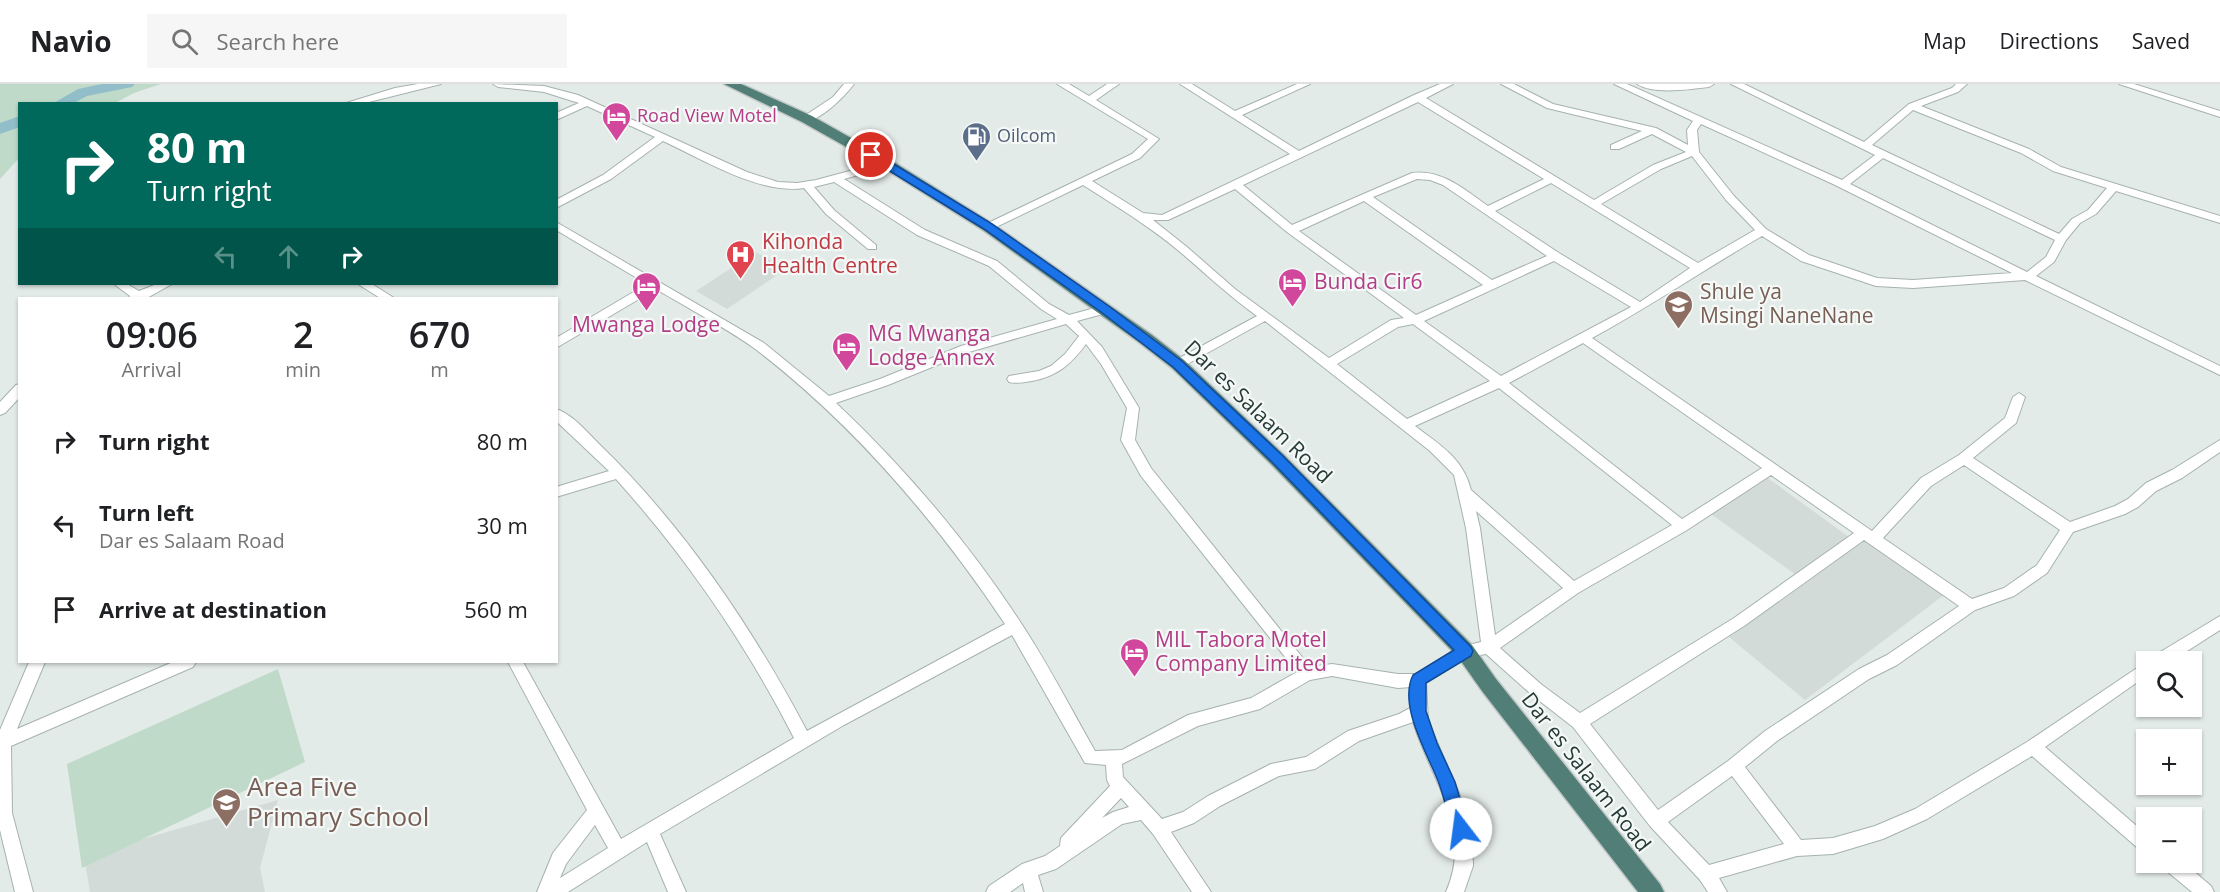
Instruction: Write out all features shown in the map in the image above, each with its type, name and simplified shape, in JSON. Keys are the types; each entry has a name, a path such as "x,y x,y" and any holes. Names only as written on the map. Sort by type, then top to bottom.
{"highway":[{"name":"Dar es Salaam Road","path":"730,84 807,119 887,164 988,227 1106,309 1178,364 1277,459 1465,651 1489,685 1652,892"}],"street":[{"path":"355,102 398,90 436,84"},
{"path":"498,84 544,88 588,102 720,164 760,180 783,186 807,185 837,179 887,164"},
{"path":"807,119 841,95 849,84"},
{"path":"988,227 1136,156 1154,139 1062,84"},
{"path":"1090,100 1114,84"},
{"path":"1185,84 1297,154"},
{"path":"1235,115 1305,84"},
{"path":"1141,216 1164,218 1448,84"},
{"path":"1506,84 1550,106 1652,130 1694,152 1730,198 1762,231 1805,258 1876,282 1913,285 2029,276 2050,259 2061,239 2076,221 2092,212 2113,188"},
{"path":"1619,84 1781,154 2029,276 2119,324 2220,371"},
{"path":"1642,84 1671,88 1709,84"},
{"path":"1736,84 2061,239"},
{"path":"1865,146 1912,106 1955,90 1962,84"},
{"path":"2124,84 2220,114"},
{"path":"1417,97 1698,268"},
{"path":"558,116 588,102"},
{"path":"1912,106 2025,151 2057,169 2220,219"},
{"path":"1694,152 1692,130 1699,120"},
{"path":"1615,147 1652,130"},
{"path":"558,204 607,177 663,136"},
{"path":"1594,204 1657,167 1694,152"},
{"path":"1842,185 1882,154"},
{"path":"1291,230 1406,178 1430,175 1447,183 1555,256 1640,307"},
{"path":"1488,210 1553,178"},
{"path":"837,179 935,240 985,259 1002,269 1043,305 1068,320 1085,336 1107,361 1115,380 1133,408 1128,440 1146,472 1307,674"},
{"path":"1084,181 1141,216 1183,249 1231,292 1328,363 1453,465 1460,474 1466,494 1481,574 1490,647 1537,690 1579,722 1656,821 1706,874 1718,892"},
{"path":"1235,183 1291,230 1500,382 1682,526"},
{"path":"807,185 830,212 872,247"},
{"path":"1366,197 1491,285"},
{"path":"558,226 760,346 827,401 860,433 927,506 985,582 1015,626 1091,758 1124,758 1194,720 1255,704 1307,674 1332,670 1398,681 1418,680 1465,651 1490,647 1573,589 1682,526 1770,469"},
{"path":"1405,425 1500,382 1640,307 1698,268 1762,231"},
{"path":"1328,363 1395,323 1416,320 1555,256"},
{"path":"558,343 656,284"},
{"path":"121,285 137,297"},
{"path":"140,297 164,285"},
{"path":"366,285 385,297"},
{"path":"827,401 884,382 965,349 1106,309"},
{"path":"1178,364 1266,316"},
{"path":"1013,379 1053,372 1070,357 1085,336"},
{"path":"1583,337 1970,606"},
{"path":"0,410 17,395"},
{"path":"1579,722 1739,622 1870,535 1926,482 1964,458 2011,420 2019,397"},
{"path":"558,415 586,438 619,473 675,540 731,614 778,689 804,741"},
{"path":"1656,821 1772,736 1864,674 1892,660 1970,606 2009,592 2043,569 2068,528 2120,510 2133,503 2151,487 2177,474 2220,446"},
{"path":"1964,458 2068,528"},
{"path":"558,491 619,473"},
{"path":"1466,494 1573,589"},
{"path":"2174,651 2220,622"},
{"path":"554,892 618,850 804,741 902,685 1015,626"},
{"path":"24,892 2,814 3,742 38,663"},
{"path":"3,742 186,663"},
{"path":"516,663 618,850"},
{"path":"1706,874 1797,848 1833,846 1898,825 1921,814 2033,747 2136,675"},
{"path":"1418,680 1418,711 1429,743 1447,782 1458,815 1463,842 1463,869 1461,881 1455,892"},
{"path":"1159,828 1188,818 1214,801 1277,770 1309,764 1353,736 1404,719 1418,711"},
{"path":"2033,747 2136,835"},
{"path":"1113,758 1114,780 1159,828 1202,892"},
{"path":"1734,766 1797,848"},
{"path":"1050,863 1120,787"},
{"path":"546,892 559,859 596,811"},
{"path":"995,892 1028,870 1050,863 1095,831 1119,818 1143,812"},
{"path":"650,831 677,892"},
{"path":"1028,870 1034,892"},
{"path":"2182,873 2205,892"}],"shaded area":[{"name":"Kihonda Health Centre","path":"756,252 786,269 727,309 696,291"},
{"path":"1761,473 1853,540 1799,577 1704,509"},
{"path":"1862,537 1944,595 1805,700 1729,637"},
{"name":"Area Five Primary School","path":"278,800 260,868 265,892 90,892 84,856"}],"green space":[{"path":"0,84 161,84 134,93 117,102 18,102 18,159 0,179"},
{"path":"278,669 305,762 82,868 67,764"}],"waterway":[{"path":"63,102 83,92 127,84"},
{"path":"0,129 18,122"}],"place":[{"name":"Road View Motel","path":"616,142"},
{"name":"Oilcom","path":"976,162"},
{"name":"Kihonda Health Centre","path":"741,280"},
{"name":"Bunda Cir6","path":"1293,308"},
{"name":"Mwanga Lodge","path":"646,312"},
{"name":"Shule ya Msingi NaneNane","path":"1679,330"},
{"name":"MG Mwanga Lodge Annex","path":"847,372"},
{"name":"MIL Tabora Motel Company Limited","path":"1134,678"},
{"name":"Area Five Primary School","path":"226,828"}],"route":[{"path":"871,155 988,227 1106,309 1178,364 1374,556 1465,651 1418,680 1418,711 1429,743 1447,782 1461,829"}]}
